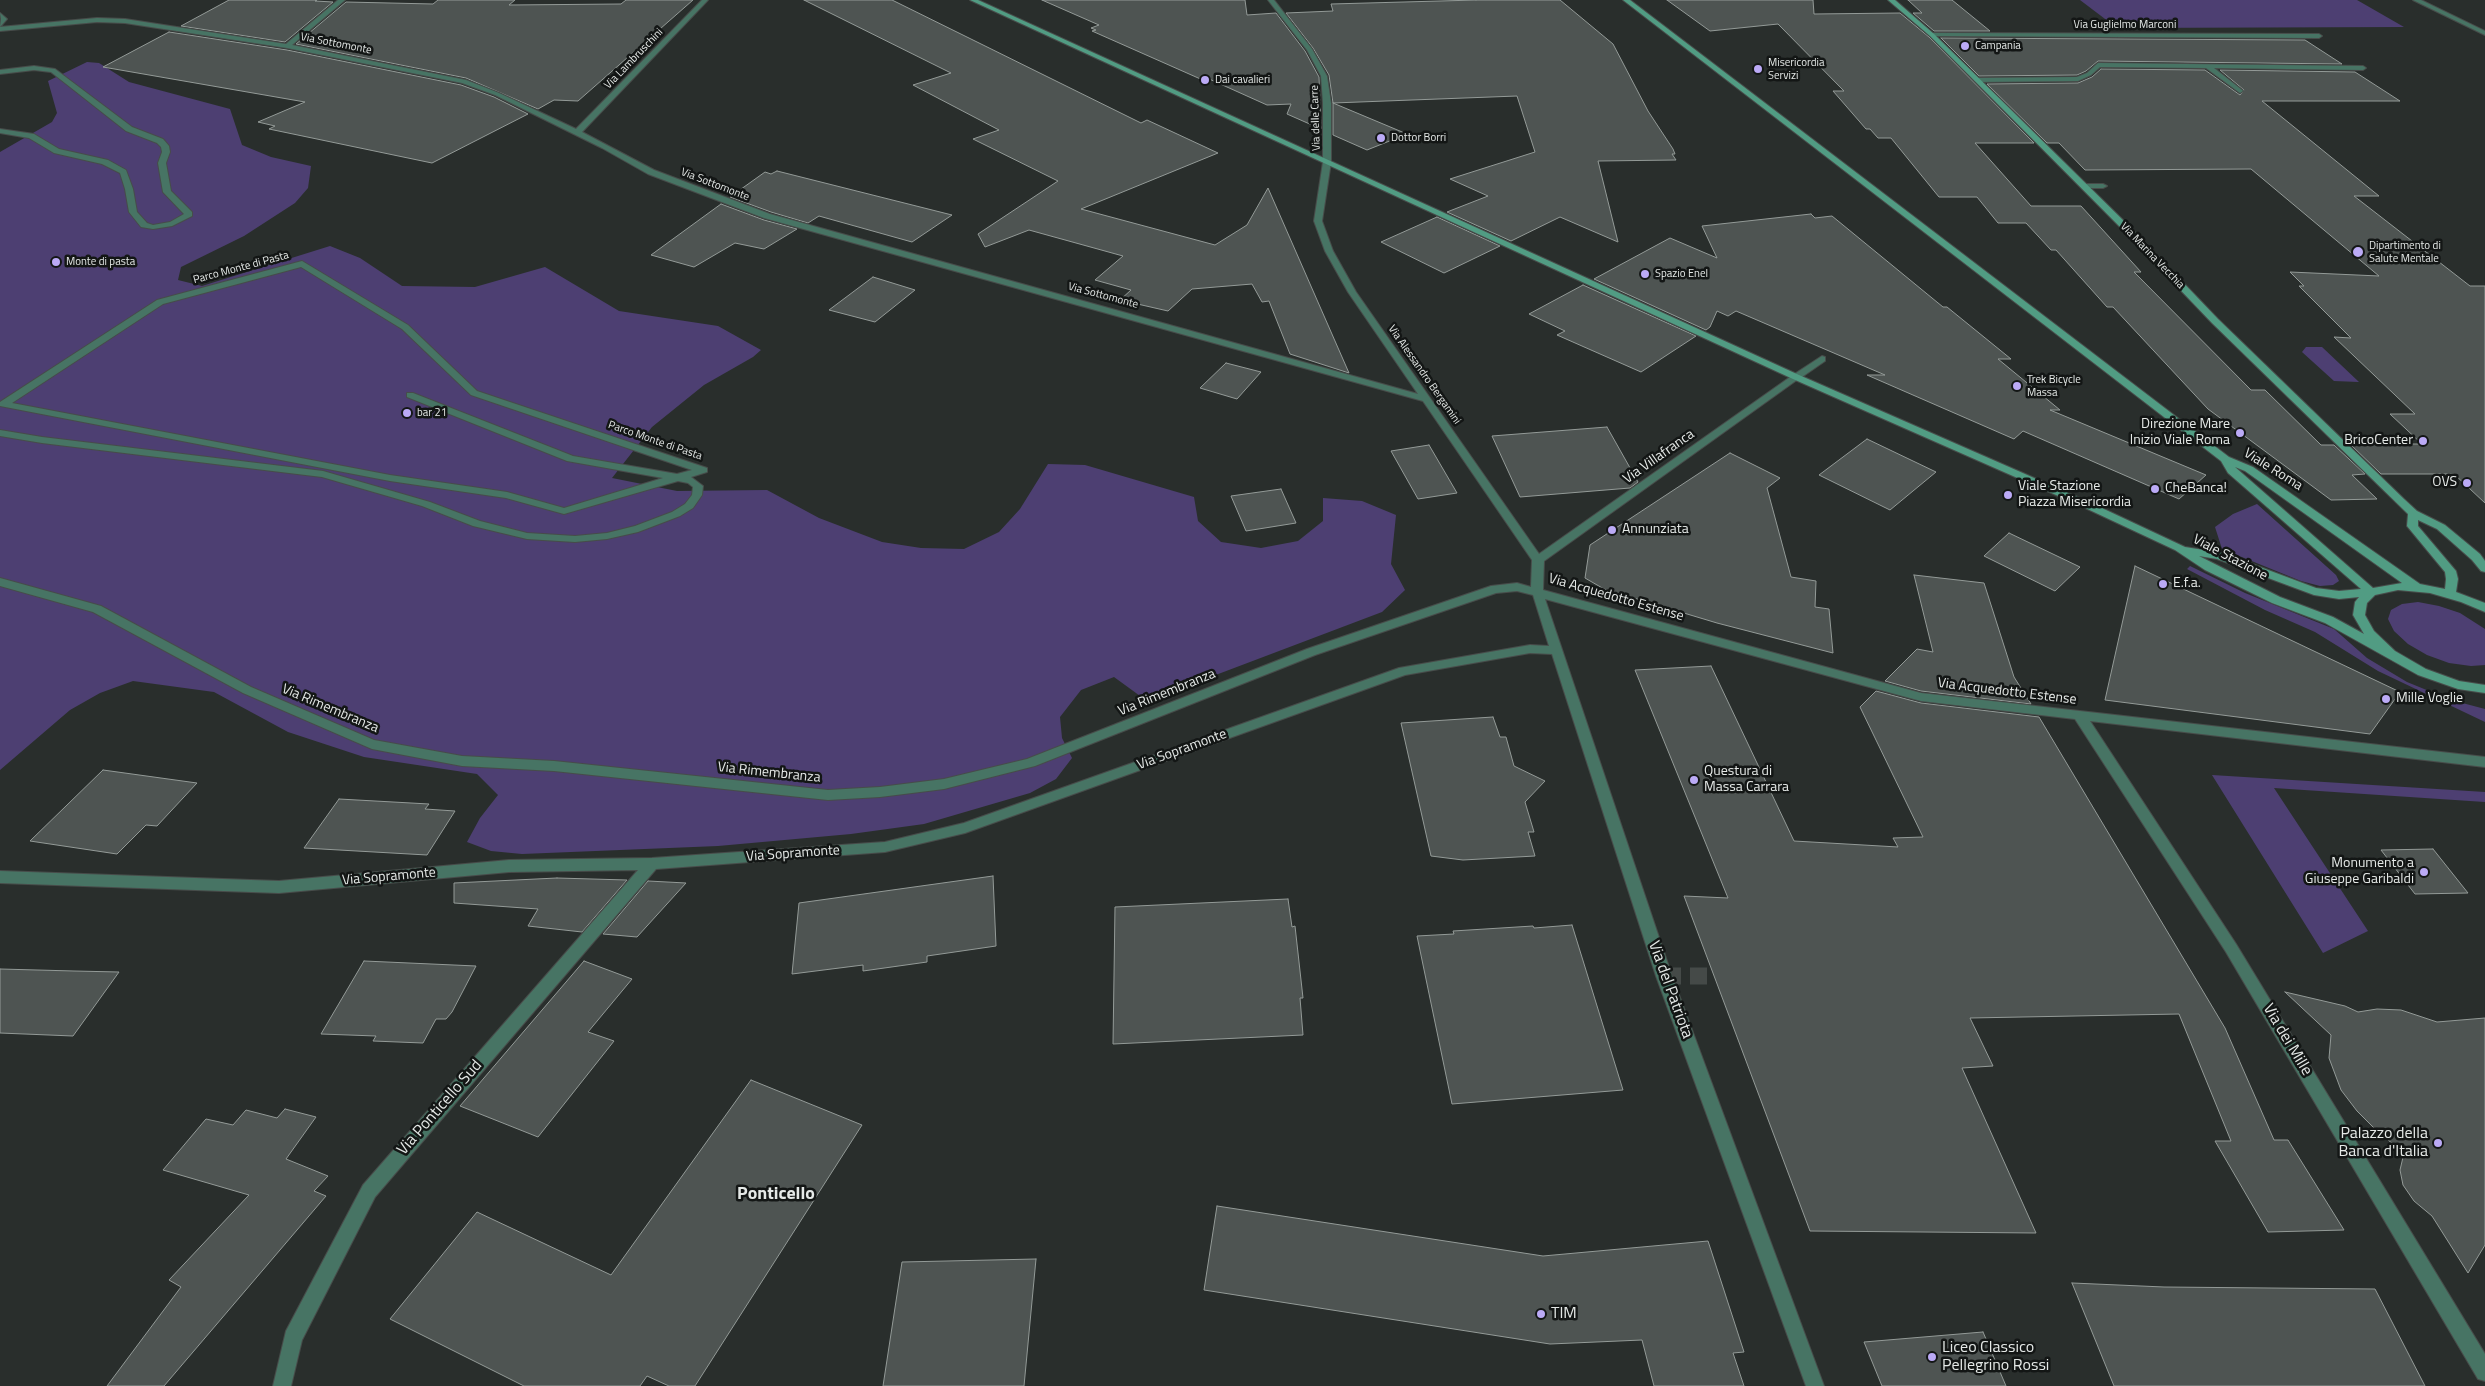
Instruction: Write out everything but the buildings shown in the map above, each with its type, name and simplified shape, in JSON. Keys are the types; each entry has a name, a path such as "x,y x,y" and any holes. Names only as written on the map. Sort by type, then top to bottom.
{"main road":[{"path":"974,0 1796,377 2085,504 2179,548"},
{"path":"1626,0 2225,459"},
{"name":"Via Marina Vecchia","path":"1891,0 1932,35 2084,186 2215,322 2413,512 2442,527 2476,557 2485,568"},
{"name":"Viale Roma","path":"2225,459 2248,469 2416,587"},
{"name":"Viale Roma","path":"2225,459 2232,471 2371,592"},
{"path":"2413,512 2412,526 2450,571 2452,580 2450,594"},
{"name":"Viale Stazione","path":"2179,548 2220,556 2289,584 2314,591 2339,595 2371,592 2383,588 2416,587"},
{"name":"Viale Stazione","path":"2179,548 2209,567 2276,600 2329,620 2391,654"},
{"path":"2416,587 2450,594 2485,608"},
{"path":"2371,592 2361,602 2360,615 2370,634 2391,654 2422,672 2458,685 2485,689"}],"street":[{"path":"287,46 342,0"},
{"name":"Via Lambruschini","path":"577,133 705,0"},
{"name":"Via delle Carre","path":"1271,0 1310,50 1324,76 1327,103 1327,162"},
{"path":"2416,0 2485,33"},
{"path":"0,15 4,18 0,25"},
{"name":"Via Sottomonte","path":"0,29 97,20 125,21 287,46 464,81 496,94 577,133 651,172 767,216 1425,399"},
{"name":"Via Guglielmo Marconi","path":"1932,35 2319,36"},
{"path":"1977,80 2078,79 2089,74 2098,64 2364,68"},
{"path":"2207,66 2240,91"},
{"path":"0,72 34,68 53,70 129,129 160,141 165,146 166,152 162,163 167,192 189,214 172,224 153,227 144,225 133,212 129,189 123,172 105,162 57,151 23,134 0,131"},
{"name":"Via Alessandro Bergamini","path":"1327,162 1318,221 1330,251 1352,292 1538,560"},
{"path":"2084,186 2103,186"},
{"name":"Parco Monte di Pasta","path":"302,264 405,327 474,392 703,470 678,478 564,511 507,495 390,478 3,404 160,302 302,264"},
{"name":"Via Villafranca","path":"1538,560 1822,358"},
{"path":"0,433 42,440 323,474 426,504 477,524 527,536 575,539 607,536 659,522 689,506 697,496 698,486 691,480 571,459 410,395"},
{"path":"1537,591 1538,560"},
{"name":"Via Rimembranza","path":"0,582 97,609 247,690 372,744 462,761 554,766 828,795 944,784 1030,763 1311,652 1468,598 1495,589 1517,587 1537,591"},
{"name":"Via del Patriota","path":"1537,591 1664,976 1815,1386"},
{"name":"Via Acquedotto Estense","path":"1537,591 1921,697 2485,762"},
{"name":"Via Sopramonte","path":"0,878 279,887 509,866 652,864 885,847 965,828 1403,671 1530,649 1556,650"},
{"name":"Via dei Mille","path":"2079,715 2231,948 2485,1372"},
{"name":"Via Ponticello Sud","path":"282,1386 293,1338 369,1191 652,864"}],"shaded area":[{"path":"2080,0 2357,0 2404,27 2117,28"},
{"path":"87,62 99,63 129,82 230,109 242,145 271,157 311,166 308,188 295,203 244,236 181,267 178,280 202,286 330,246 360,258 402,286 475,287 545,267 619,311 718,326 761,350 753,357 704,385 652,427 612,478 677,491 767,490 819,518 882,542 921,548 964,549 999,532 1020,509 1048,464 1085,465 1194,497 1198,521 1221,542 1261,548 1298,541 1323,521 1323,498 1362,501 1396,515 1391,564 1405,590 1382,612 1147,701 1114,677 1081,690 1060,717 1062,738 1072,758 1056,779 1030,793 924,824 851,834 718,846 522,854 491,851 467,842 480,818 498,795 477,774 364,757 288,732 214,692 133,681 100,693 70,710 0,770 0,152 52,122 57,113 48,81"},
{"path":"2306,347 2322,347 2359,382 2334,381 2302,352"},
{"path":"2257,504 2336,575 2339,581 2333,585 2320,586 2301,581 2222,549 2215,527 2233,514"},
{"path":"2190,566 2245,593 2334,629 2367,658 2407,682 2451,700 2485,709 2485,722 2378,671 2315,632 2265,610 2187,569"},
{"path":"2418,602 2460,613 2485,629 2485,665 2471,666 2449,663 2427,655 2408,644 2394,631 2388,619 2391,610 2402,604"},
{"path":"2212,775 2485,792 2485,802 2274,788 2368,931 2323,953"}],"tunnel":[{"path":"1664,976 1715,976"}],"place":[{"name":"Campania","path":"1965,46"},
{"name":"Misericordia Servizi","path":"1758,69"},
{"name":"Dai cavalieri","path":"1205,80"},
{"name":"Dottor Borri","path":"1381,138"},
{"name":"Dipartimento di Salute Mentale","path":"2358,252"},
{"name":"Monte di pasta","path":"56,262"},
{"name":"Spazio Enel","path":"1645,274"},
{"name":"Trek Bicycle Massa","path":"2017,386"},
{"name":"bar 21","path":"407,413"},
{"name":"Direzione Mare Inizio Viale Roma","path":"2240,433"},
{"name":"BricoCenter","path":"2423,441"},
{"name":"OVS","path":"2467,483"},
{"name":"CheBanca!","path":"2155,489"},
{"name":"Viale Stazione Piazza Misericordia","path":"2008,495"},
{"name":"Annunziata","path":"1612,530"},
{"name":"E.f.a.","path":"2163,584"},
{"name":"Mille Voglie","path":"2386,699"},
{"name":"Questura di Massa Carrara","path":"1694,780"},
{"name":"Monumento a Giuseppe Garibaldi","path":"2424,872"},
{"name":"Palazzo della Banca d'Italia","path":"2438,1143"},
{"name":"TIM","path":"1541,1314"},
{"name":"Liceo Classico Pellegrino Rossi","path":"1932,1357"}],"district":[{"name":"Ponticello","path":"776,1195"}]}
